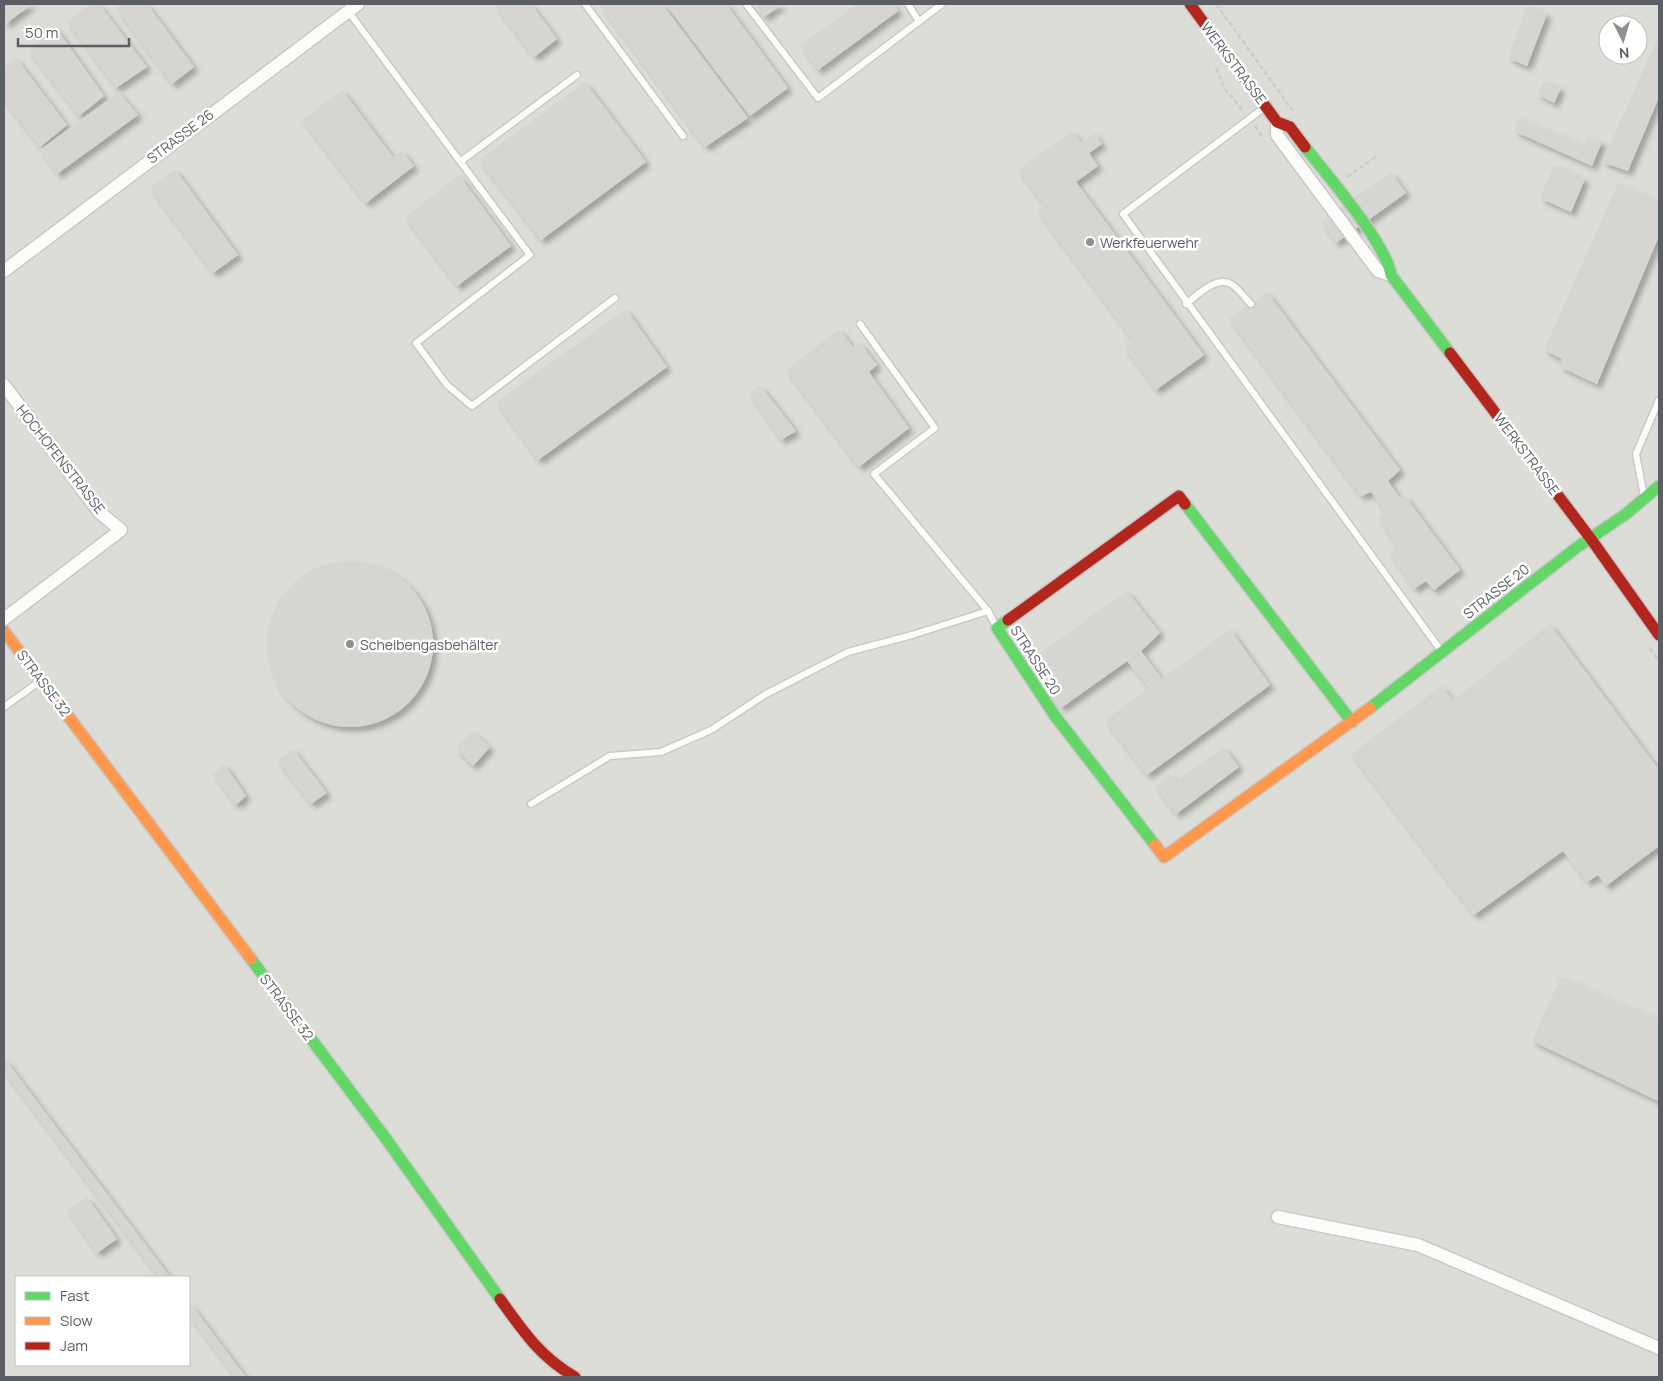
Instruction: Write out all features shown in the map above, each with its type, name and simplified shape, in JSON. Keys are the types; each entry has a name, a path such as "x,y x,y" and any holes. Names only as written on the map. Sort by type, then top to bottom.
{"street":[{"name":"WERKSTRASSE","path":"1196,6 1277,122 1277,135 1378,271 1391,274 1591,539 1659,635"},
{"name":"STRASSE 26","path":"4,270 353,8"},
{"name":"HOCHOFENSTRASSE","path":"4,385 99,512 121,530 4,619"},
{"name":"STRASSE 20","path":"1352,722 1179,496 997,628 1055,716 1164,857 1352,722 1659,486"},
{"name":"STRASSE 32","path":"4,631 384,1136 530,1341 554,1365 574,1377"},
{"path":"1278,1217 1418,1244 1659,1348"}],"lane":[{"path":"585,4 683,136"},
{"path":"746,4 818,98 918,20 942,4"},
{"path":"908,4 918,20"},
{"path":"353,8 530,255 416,343 447,385 472,406 615,298"},
{"path":"461,161 577,75"},
{"path":"1266,106 1123,214 1186,304 1442,652"},
{"path":"1186,304 1200,292 1225,282 1232,284 1251,304"},
{"path":"860,324 935,428 874,474 988,610 997,628"},
{"path":"1645,498 1636,454 1659,400"},
{"path":"531,804 610,756 661,752 711,730 766,694 848,652 912,635 988,610"},
{"path":"4,708 41,680"}],"path":[{"path":"1216,4 1296,116"},
{"path":"1342,180 1377,156"}],"shaded area":[{"path":"4,4 1659,4 1659,1377 4,1377"}],"building":[{"path":"4,4 32,4 4,25"},
{"path":"90,4 99,4 147,67 116,88 67,21"},
{"path":"122,4 147,4 194,67 172,84 116,8"},
{"path":"494,4 531,4 557,39 534,57"},
{"path":"599,4 662,4 748,118 705,147"},
{"path":"666,4 726,4 788,88 750,116"},
{"path":"755,4 783,4 764,17"},
{"path":"857,4 893,4 898,11 818,70 800,45"},
{"path":"1527,5 1547,14 1527,66 1508,58"},
{"path":"56,28 104,96 79,116 29,51"},
{"path":"1657,40 1659,41 1659,97 1628,171 1602,162 1646,65 1648,65 1648,60"},
{"path":"16,58 67,125 40,147 4,100 4,67"},
{"path":"1544,80 1561,88 1554,103 1537,94"},
{"path":"585,82 646,162 541,240 479,160"},
{"path":"342,90 393,157 402,151 414,166 366,203 302,120"},
{"path":"119,92 138,115 57,174 40,150"},
{"path":"1519,118 1584,145 1588,136 1602,142 1592,166 1514,131"},
{"name":"Werkfeuerwehr","path":"1072,131 1081,142 1094,133 1102,144 1089,153 1098,166 1076,182 1204,355 1156,390 1124,347 1133,341 1037,210 1044,205 1018,170"},
{"path":"1554,165 1585,179 1571,212 1540,198"},
{"path":"175,169 238,255 213,273 150,188"},
{"path":"1391,172 1406,193 1336,243 1321,222"},
{"path":"459,175 511,246 457,286 405,217"},
{"path":"1618,183 1659,201 1659,236 1597,384 1560,367 1562,359 1544,350"},
{"path":"1267,292 1400,470 1388,481 1400,498 1405,496 1460,570 1434,590 1426,581 1414,589 1390,552 1397,546 1378,517 1385,512 1371,492 1361,496 1229,319"},
{"path":"626,309 667,367 538,460 496,402"},
{"path":"839,329 853,347 859,342 877,365 869,372 909,428 859,467 786,370"},
{"path":"760,385 796,431 781,440 750,394"},
{"name":"Scheibengasbehälter","path":"358,561 374,564 389,570 403,579 415,591 424,605 430,620 433,644 432,660 424,683 415,697 403,709 389,718 374,724 342,727 326,724 311,718 297,709 285,697 276,683 270,668 267,636 270,620 276,605 285,591 297,579 311,570 326,564"},
{"path":"1127,591 1160,633 1141,651 1162,679 1230,629 1270,685 1147,775 1105,720 1149,688 1127,661 1061,708 1027,662"},
{"path":"1550,624 1659,770 1659,846 1606,886 1598,875 1587,882 1563,851 1474,915 1351,754 1441,686 1453,700"},
{"path":"472,731 490,747 473,766 456,749"},
{"path":"1224,747 1239,767 1176,814 1155,786 1169,774 1176,781"},
{"path":"293,749 327,793 311,804 277,760"},
{"path":"224,764 246,796 236,805 213,775"},
{"path":"1561,977 1659,1020 1658,1101 1532,1041"},
{"path":"4,1058 169,1276 158,1276 4,1072"},
{"path":"87,1197 117,1239 97,1253 67,1211"},
{"path":"190,1303 246,1377 235,1377 190,1317"}],"traffic: fast":[{"path":"1305,147 1341,191 1379,245 1391,275 1450,353"},
{"path":"1370,708 1576,548 1626,514 1659,486"},
{"path":"1185,504 1352,722"},
{"path":"1008,620 997,628 1055,716 1155,845"},
{"path":"251,959 384,1136 500,1299"}],"traffic: slow":[{"path":"4,631 251,959"},
{"path":"1155,845 1164,857 1370,708"}],"traffic: jam":[{"path":"1190,4 1277,122 1290,127 1305,147"},
{"path":"1450,353 1591,539 1659,635"},
{"path":"1008,620 1179,496 1185,504"},
{"path":"500,1299 542,1352 575,1377"}],"place":[{"name":"Werkfeuerwehr","path":"1090,242"},
{"name":"Scheibengasbehälter","path":"350,644"}]}
